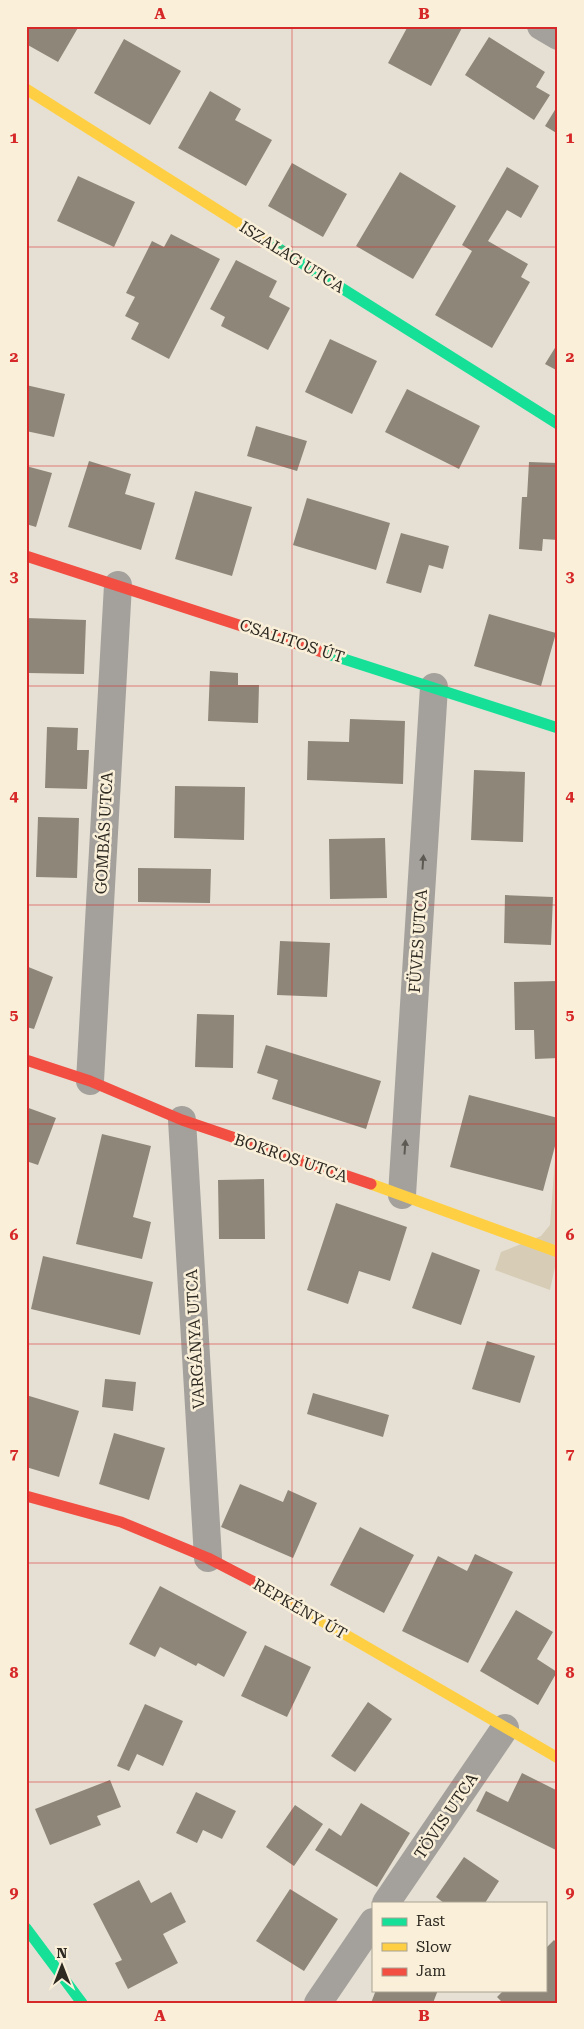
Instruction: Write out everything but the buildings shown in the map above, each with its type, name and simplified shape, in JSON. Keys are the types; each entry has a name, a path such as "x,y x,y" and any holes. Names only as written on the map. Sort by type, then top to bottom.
{"street":[{"path":"540,26 558,36"},
{"name":"ISZALAG UTCA","path":"26,89 558,424"},
{"name":"CSALITOS ÚT","path":"26,556 558,728"},
{"name":"GOMBÁS UTCA","path":"90,1081 118,586"},
{"name":"FÜVES UTCA","path":"402,1195 434,687"},
{"name":"BOKROS UTCA","path":"26,1060 90,1081 182,1120 402,1195 558,1252"},
{"name":"VARGÁNYA UTCA","path":"182,1120 208,1558"},
{"name":"REPKÉNY ÚT","path":"26,1496 121,1522 208,1558 265,1588 558,1758"},
{"name":"TÖVIS UTCA","path":"387,1902 505,1728"},
{"path":"318,2003 372,1923"},
{"path":"26,1928 71,1998"}],"shaded area":[{"path":"556,1145 558,1146 558,1266 555,1267 550,1290 495,1270 501,1252 541,1236 550,1225"}],"traffic: fast":[{"path":"265,240 558,424"},
{"path":"322,652 558,728"},
{"path":"26,1928 82,2003"}],"traffic: slow":[{"path":"26,89 265,240"},
{"path":"371,1184 558,1252"},
{"path":"260,1585 558,1758"}],"traffic: jam":[{"path":"26,556 322,652"},
{"path":"26,1060 90,1081 182,1120 371,1184"},
{"path":"26,1496 121,1522 208,1558 260,1585"}]}
